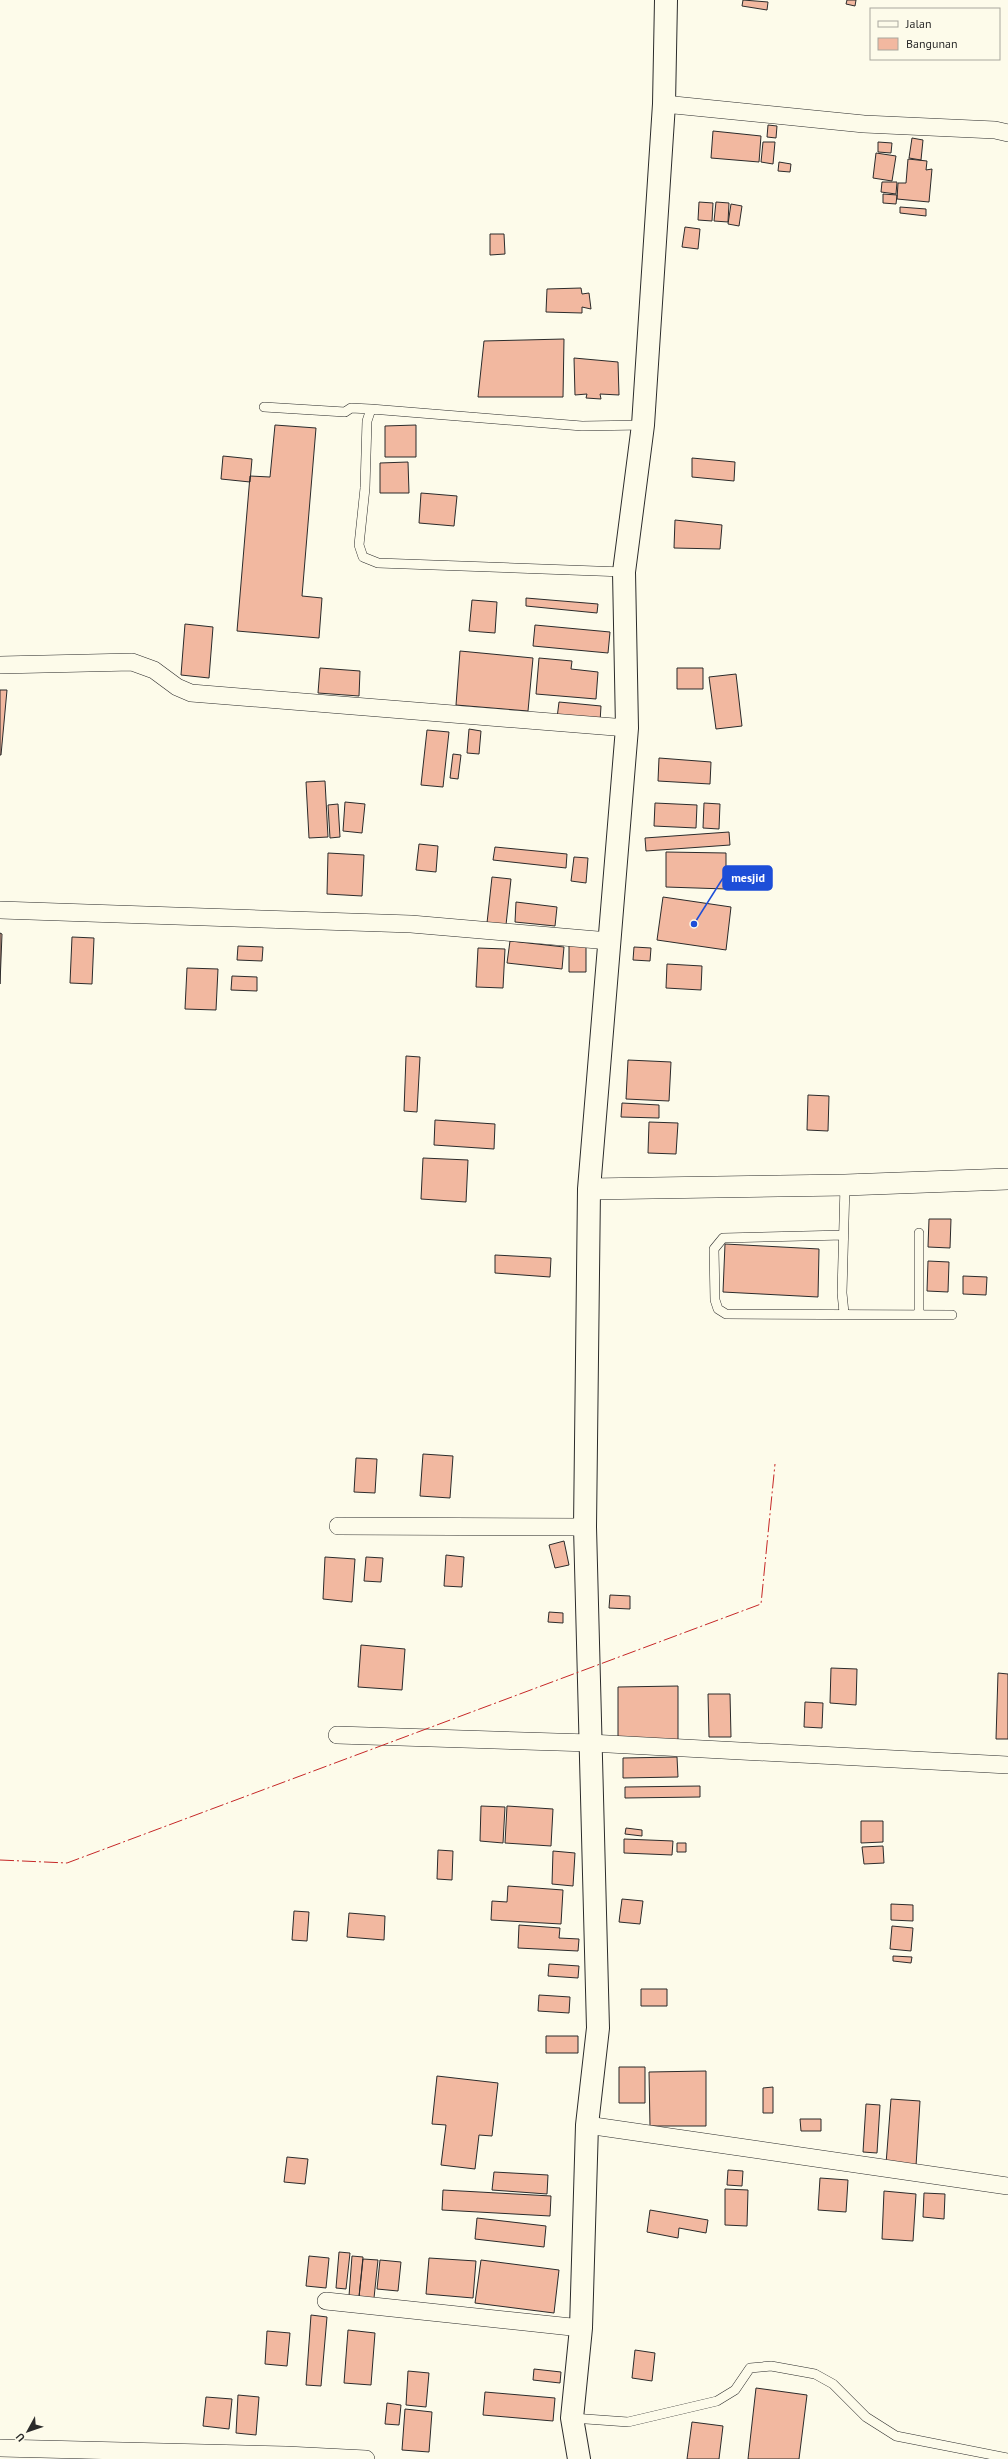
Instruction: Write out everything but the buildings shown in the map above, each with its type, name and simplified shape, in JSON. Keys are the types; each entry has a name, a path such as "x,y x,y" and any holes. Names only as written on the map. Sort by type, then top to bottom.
{"highway":[{"path":"579,2459 572,2418 581,2328 587,2125 598,2028 584,1527 589,1189 627,728 624,572 643,425 664,104 666,0"}],"street":[{"path":"664,104 864,124 996,130 1008,133"},
{"path":"0,665 132,662 144,665 183,691 627,728"},
{"path":"0,910 411,924 609,941"},
{"path":"589,1189 845,1185 1008,1179"},
{"path":"338,1526 584,1527"},
{"path":"337,1735 590,1743 1008,1765"},
{"path":"587,2125 1008,2186"},
{"path":"326,2301 581,2328"},
{"path":"0,2448 286,2455 366,2459"}],"lane":[{"path":"264,407 346,412 351,408 371,409 582,426 643,425"},
{"path":"371,409 367,421 365,488 359,545 363,557 378,563 624,572"},
{"path":"844,1313 845,1185"},
{"path":"919,1233 919,1314"},
{"path":"844,1235 722,1238 714,1249 715,1300 721,1312 952,1315"},
{"path":"572,2418 628,2422 716,2401 734,2390 750,2368 771,2366 815,2374 833,2384 866,2417 896,2436 1008,2458"}],"power":[{"path":"0,1860 67,1863 761,1604 775,1464"}],"place":[{"name":"mesjid","path":"694,924"}]}
